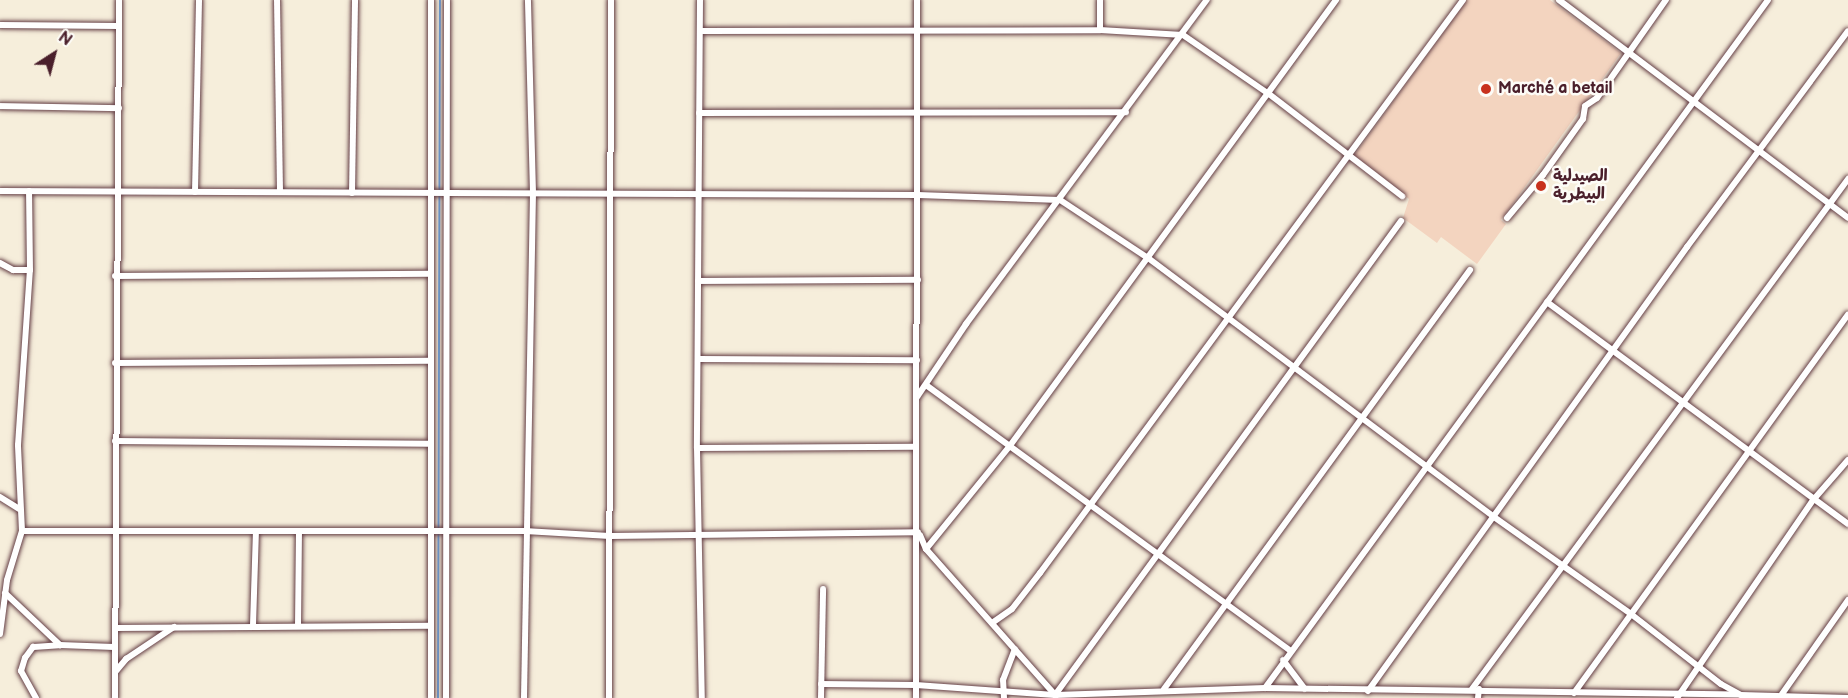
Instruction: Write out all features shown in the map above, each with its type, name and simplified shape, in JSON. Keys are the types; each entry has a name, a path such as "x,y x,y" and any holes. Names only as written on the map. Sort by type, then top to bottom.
{"street":[{"path":"115,698 114,647 118,531 115,441 115,276 119,191 119,0"},
{"path":"195,192 199,0"},
{"path":"277,0 280,192"},
{"path":"352,193 355,0"},
{"path":"431,0 439,193 446,698"},
{"path":"431,698 431,532 428,444 430,274 439,193 447,0"},
{"path":"524,698 525,531 533,193 528,0"},
{"path":"609,698 611,0"},
{"path":"700,0 697,448 702,698"},
{"path":"916,698 917,0"},
{"path":"1100,0 1100,30"},
{"path":"917,398 1207,0"},
{"path":"926,549 1010,447 1336,0"},
{"path":"992,623 1012,609 1091,505 1227,317 1348,158 1463,0"},
{"path":"1507,218 1543,175 1583,118 1585,106 1597,98 1666,0"},
{"path":"1265,688 1290,650 1427,467 1768,0"},
{"path":"1563,1 1848,218"},
{"path":"0,25 119,26"},
{"path":"700,31 1100,30 1183,35 1269,94 1348,158 1402,196"},
{"path":"1368,691 1611,352 1761,152 1848,31"},
{"path":"0,106 119,108"},
{"path":"699,113 1126,112"},
{"path":"1475,689 1680,403 1848,178"},
{"path":"0,191 918,195 1060,200 1148,258 1494,517 1631,614 1697,668 1741,695"},
{"path":"0,634 5,593 22,531 19,509 20,407 30,270 30,191"},
{"path":"1056,696 1401,221"},
{"path":"0,263 13,270 30,270"},
{"path":"1164,689 1470,270"},
{"path":"115,276 430,274"},
{"path":"698,281 918,280"},
{"path":"1547,302 1680,403 1848,524"},
{"path":"1574,693 1751,452 1848,315"},
{"path":"699,359 917,360"},
{"path":"115,363 430,361"},
{"path":"926,385 1290,650"},
{"path":"115,441 428,444"},
{"path":"697,448 916,447"},
{"path":"1677,697 1814,500 1848,460"},
{"path":"0,497 19,509"},
{"path":"22,531 525,531 610,536 700,532 918,531"},
{"path":"253,625 256,531"},
{"path":"298,626 299,531"},
{"path":"918,531 926,549 1056,696"},
{"path":"821,698 823,589"},
{"path":"5,593 60,645"},
{"path":"1782,694 1848,600"},
{"path":"115,628 253,625 431,626"},
{"path":"115,672 126,659 174,627"},
{"path":"36,698 21,671 25,658 33,647 60,645 114,647"},
{"path":"1004,698 1003,680 1015,650"},
{"path":"1284,660 1305,689"},
{"path":"821,684 916,685 1004,690 1056,696 1164,689 1207,694 1265,688 1368,691 1475,689 1677,697 1782,694 1848,698"},
{"path":"1475,689 1478,698"}],"shaded area":[{"path":"1467,0 1550,0 1621,53 1501,220 1506,224 1477,264 1441,237 1437,243 1403,218 1409,199 1353,157"}],"waterway":[{"path":"438,698 440,0"}],"place":[{"name":"Marché a betail","path":"1486,89"},
{"name":"الصيدلية البيطرية","path":"1541,186"}]}
